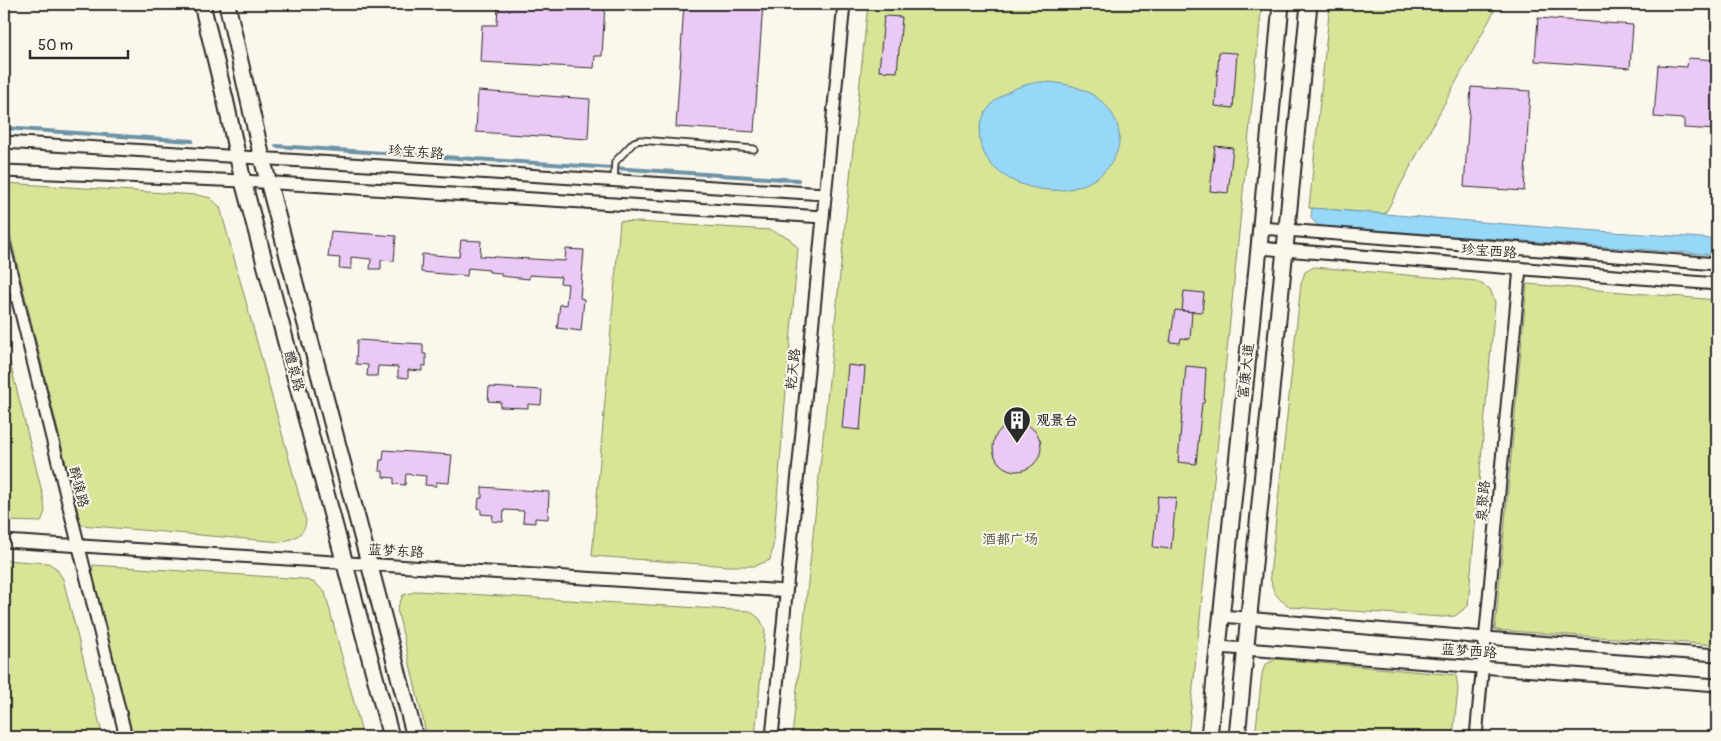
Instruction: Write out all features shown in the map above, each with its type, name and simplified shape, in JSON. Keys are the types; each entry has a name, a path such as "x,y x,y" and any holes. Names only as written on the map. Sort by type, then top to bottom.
{"street":[{"name":"醴泉路","path":"202,4 243,181 391,737"},
{"name":"醴泉路","path":"228,4 262,158 415,737"},
{"name":"乾天路","path":"772,737 844,4"},
{"name":"富康大道","path":"1209,737 1281,4"},
{"name":"富康大道","path":"1237,737 1309,4"},
{"name":"珍宝东路","path":"4,142 826,194"},
{"path":"4,171 243,181 823,217"},
{"name":"珍宝西路","path":"1260,228 1717,264"},
{"name":"醉猿路","path":"4,244 126,737"},
{"name":"珍宝西路","path":"1258,248 1717,284"},
{"name":"泉聚路","path":"1476,737 1520,268"},
{"name":"蓝梦东路","path":"4,541 786,591"},
{"name":"蓝梦西路","path":"1221,616 1717,655"},
{"name":"蓝梦西路","path":"1218,647 1717,685"}],"lane":[{"path":"614,180 615,162 634,142 640,140 754,149"}],"green space":[{"name":"酒都广场","path":"868,4 1262,4 1188,737 792,737"},
{"path":"1330,4 1498,4 1385,214 1309,208"},
{"path":"4,183 197,195 211,198 220,207 306,521 304,530 301,533 282,542 81,525 4,210"},
{"path":"620,221 771,230 789,238 798,248 773,546 770,560 755,566 728,566 592,556"},
{"path":"1314,267 1476,281 1490,289 1495,302 1468,606 1455,616 1443,617 1291,607 1279,598 1272,587 1270,576 1301,284 1305,272"},
{"path":"1527,284 1717,300 1717,645 1495,630"},
{"path":"4,338 43,496 45,511 41,522 4,521"},
{"path":"4,560 48,563 56,568 63,579 103,737 4,737"},
{"path":"93,565 303,579 315,583 325,592 363,737 133,737 92,574"},
{"path":"418,591 750,611 760,619 765,630 755,737 427,737 397,609 403,595"},
{"path":"1276,659 1456,675 1458,689 1453,737 1255,737 1262,674 1265,665"}],"water":[{"path":"1039,82 1067,85 1087,92 1107,106 1115,119 1119,133 1114,159 1105,171 1093,180 1068,189 1040,189 1014,181 995,169 984,153 980,136 983,118 994,102 1012,90"},
{"path":"1312,208 1717,239 1717,255 1318,226 1311,218"}],"building":[{"path":"498,4 605,4 602,56 595,56 594,68 480,62 482,25 497,25"},
{"path":"684,4 763,4 754,132 676,127"},
{"path":"884,16 902,17 897,72 879,71"},
{"path":"1538,18 1633,25 1630,68 1535,61"},
{"path":"1219,52 1237,53 1233,108 1215,106"},
{"path":"1688,58 1717,60 1717,130 1684,128 1684,119 1654,117 1658,65 1687,67"},
{"path":"1471,87 1530,91 1524,191 1464,187"},
{"path":"478,91 590,99 588,139 476,132"},
{"path":"1215,146 1233,148 1228,193 1210,191"},
{"path":"331,231 396,236 394,261 381,260 381,269 370,269 371,259 351,257 351,269 339,268 340,258 328,257"},
{"path":"461,240 481,241 480,256 565,261 566,249 584,250 580,298 584,299 581,331 557,328 560,304 566,305 568,284 560,283 561,277 529,275 529,279 501,276 501,273 489,272 489,270 468,268 467,276 421,272 422,254 459,257"},
{"path":"1184,291 1204,293 1202,312 1182,311"},
{"path":"1175,310 1192,312 1190,339 1181,338 1180,343 1170,342"},
{"path":"357,340 423,344 423,354 426,354 426,366 422,366 422,371 408,370 408,378 398,377 398,367 378,366 377,376 367,376 368,365 356,364"},
{"path":"848,365 865,367 860,430 842,428"},
{"path":"1186,366 1206,368 1204,403 1202,403 1196,464 1178,462"},
{"path":"489,387 542,390 541,405 528,404 528,408 500,407 501,402 488,401"},
{"name":"观景台","path":"1017,423 1026,425 1034,430 1039,438 1041,447 1039,456 1034,464 1026,469 1017,471 1008,469 1000,464 995,456 993,447 995,438 1000,430 1008,425"},
{"path":"384,450 452,455 449,483 436,482 436,486 425,485 426,476 406,474 405,485 394,484 394,478 383,477 383,471 379,471 380,460 383,460"},
{"path":"482,487 549,492 548,519 535,518 535,523 523,522 524,511 504,510 503,522 492,521 493,515 481,514 481,509 478,508 479,498 482,498"},
{"path":"1158,496 1176,498 1171,549 1153,547"}],"waterway":[{"path":"4,128 192,141"},
{"path":"276,146 798,180"}],"place":[{"name":"观景台","path":"1017,444"}]}
